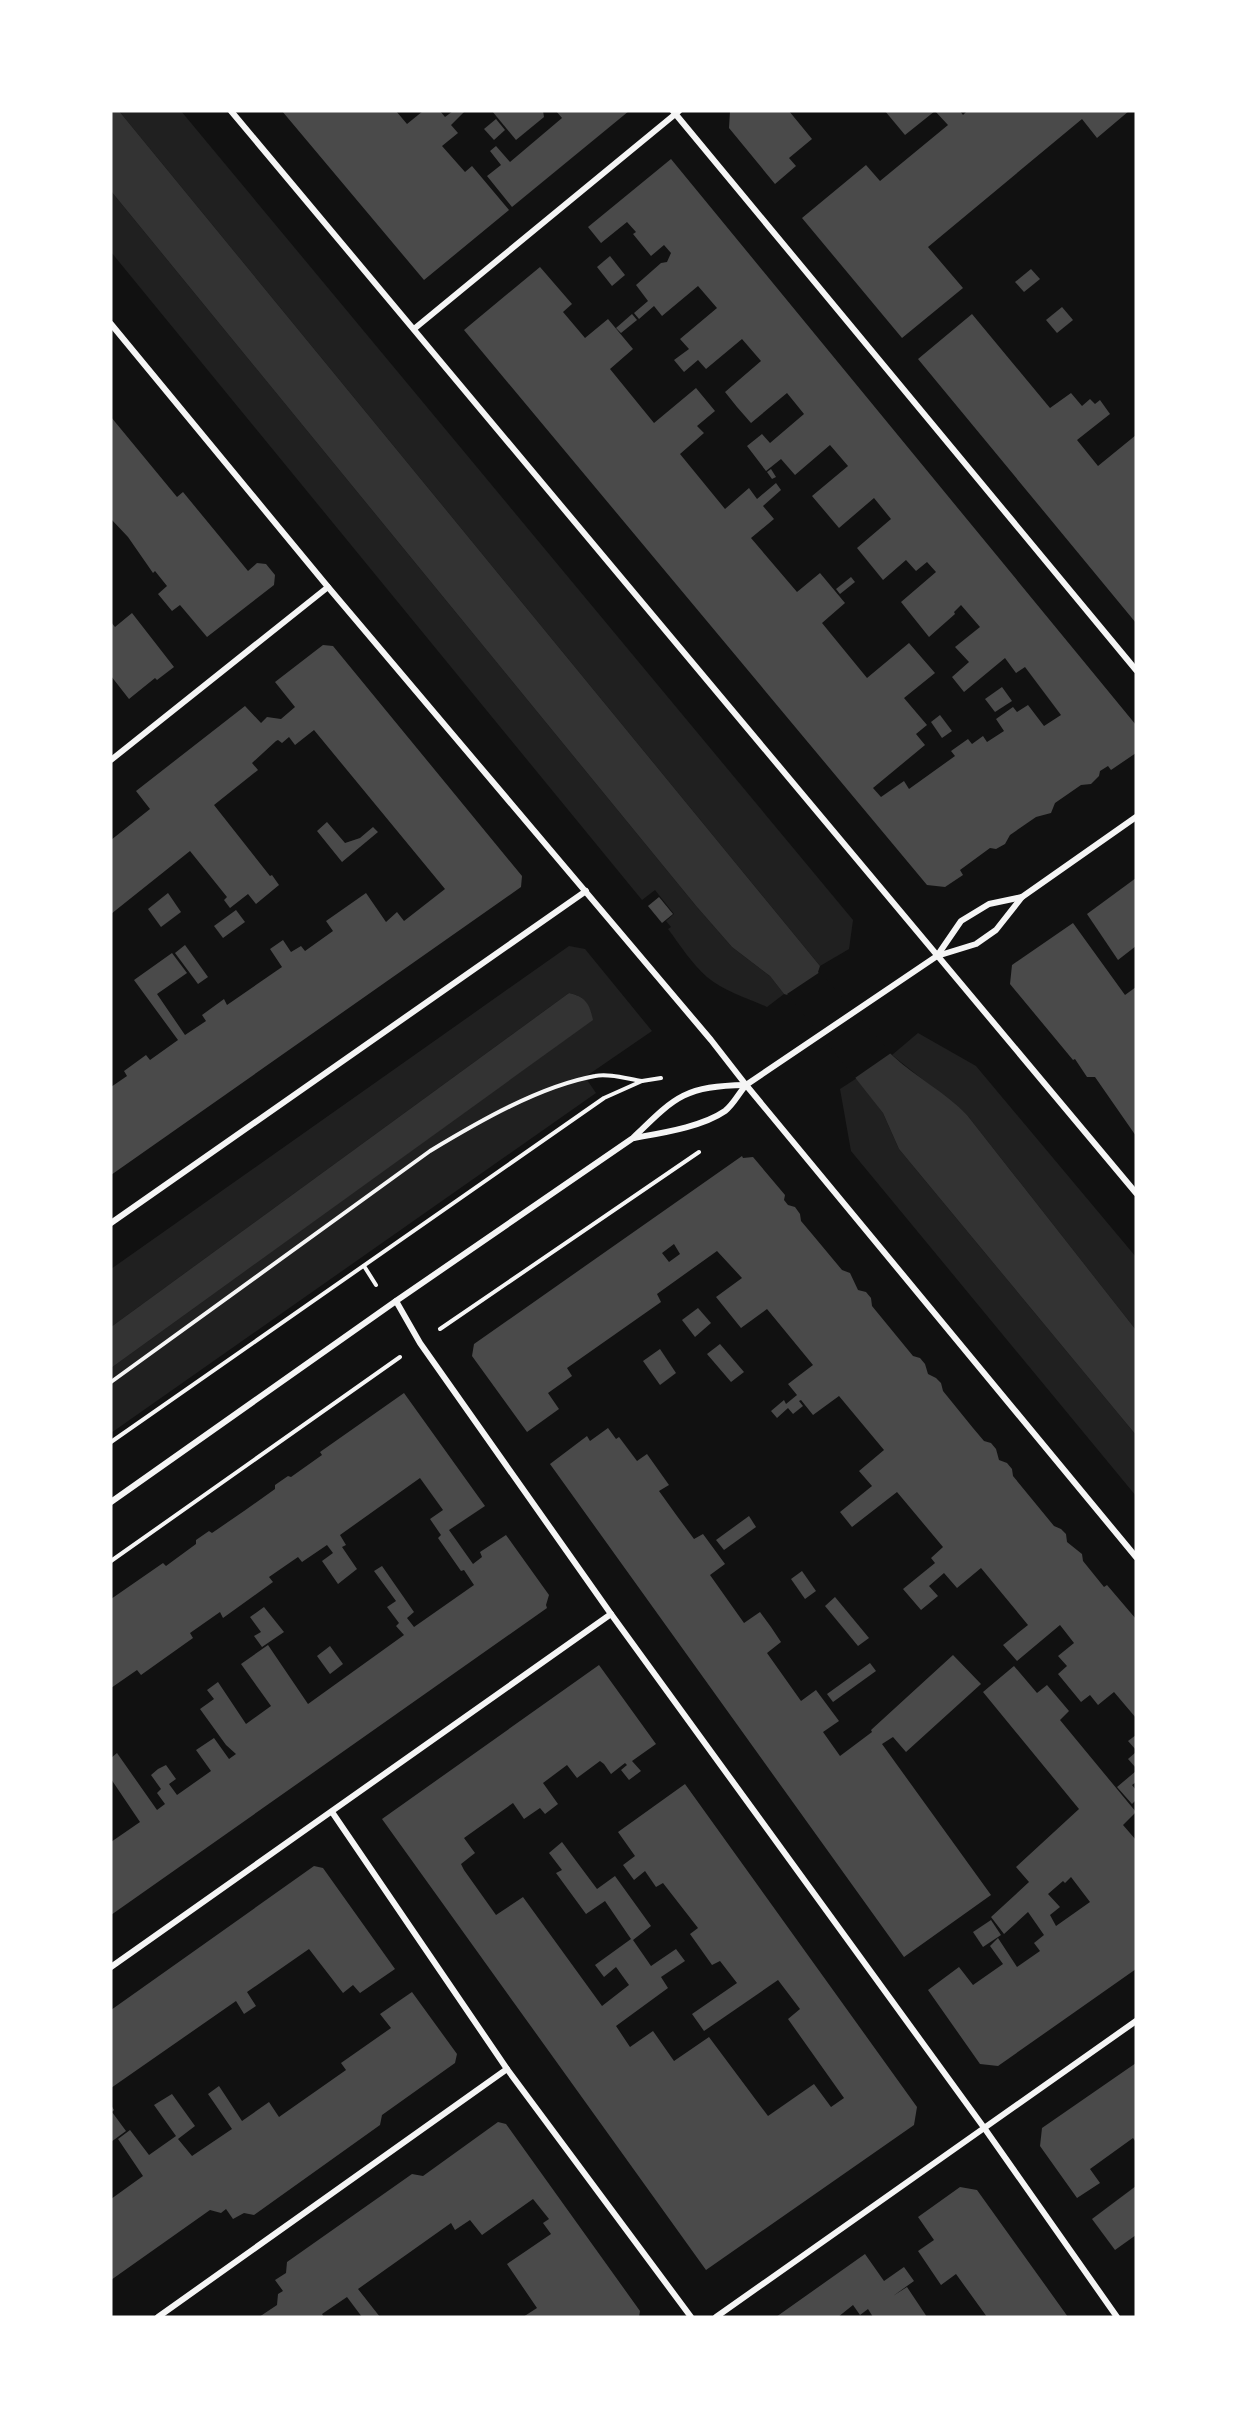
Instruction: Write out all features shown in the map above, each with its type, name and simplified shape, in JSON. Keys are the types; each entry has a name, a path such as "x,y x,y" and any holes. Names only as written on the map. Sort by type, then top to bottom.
{"street":[{"path":"231,111 1136,1193"},
{"path":"414,329 676,112 1136,670"},
{"path":"111,324 328,587 711,1040 1136,1557"},
{"path":"111,760 328,587"},
{"path":"633,1138 697,1123 725,1110 746,1085 937,956 976,944 996,930 1022,897 1136,817"},
{"path":"111,1223 586,891"},
{"path":"937,956 962,921 989,904 1022,897"},
{"path":"111,1502 396,1301 633,1138 666,1106 685,1093 713,1085 746,1085"},
{"path":"396,1301 420,1343 611,1614 985,2129 1118,2317"},
{"path":"111,1967 611,1614"},
{"path":"332,1812 507,2069 691,2317"},
{"path":"716,2317 1136,2021"},
{"path":"158,2317 507,2069"}],"path":[{"path":"111,1382 430,1150 465,1130 502,1110 544,1092 597,1075 642,1081"},
{"path":"111,1442 604,1098 642,1081 663,1077 699,1090"}],"shaded area":[{"path":"111,111 119,111 820,966 818,972 883,1047 967,1115 1136,1330 1136,1435 899,1149 883,1113 791,996 784,994 770,976 732,947 697,907 111,191"},
{"path":"119,111 181,111 853,920 849,949 820,966"},
{"path":"111,191 697,907 732,947 770,976 784,994 767,1007 721,986 707,977 691,960 668,929 671,927 666,921 674,914 655,890 642,900 111,252"},
{"path":"569,946 585,949 652,1031 585,1077 596,1093 111,1433 111,1368 592,1020 588,1005 583,999 569,993 111,1327 111,1269"},
{"path":"569,993 586,1002 593,1020 111,1368 111,1327"},
{"path":"918,1033 976,1066 1136,1257 1136,1330 967,1115 892,1055"},
{"path":"857,1078 883,1113 899,1149 1136,1435 1136,1496 851,1151 840,1089"}],"pier":[{"path":"820,972 891,1053 855,1078 787,994"}],"building":[{"path":"282,111 396,111 407,124 423,111 440,111 445,117 453,111 465,111 451,125 458,133 442,146 465,172 472,166 509,210 424,280"},
{"path":"492,111 543,111 544,117 516,140"},
{"path":"556,111 629,111 512,207 487,176 501,165 490,151 496,146 510,162 562,118"},
{"path":"730,111 789,111 812,139 789,158 796,166 775,184 729,128"},
{"path":"885,111 935,111 905,135"},
{"path":"935,111 960,111 963,115 967,111 1129,111 1097,138 1082,119 928,247 963,288 902,338 802,218 866,165 880,181 948,125"},
{"path":"496,119 505,130 494,140 484,129"},
{"path":"671,159 1136,725 1136,753 1111,770 1108,766 1100,771 1099,776 1091,784 1081,785 1055,803 1051,813 1036,817 1010,835 1005,844 996,849 990,848 960,870 963,875 945,887 927,885 464,330 540,267 572,304 563,312 585,338 608,319 633,349 610,369 654,423 696,388 715,411 697,426 704,433 680,454 725,509 749,488 757,499 776,483 781,490 763,506 774,519 751,538 797,592 820,573 845,603 822,623 867,678 909,643 935,673 904,698 927,725 916,734 925,745 873,788 881,797 904,781 909,789 955,756 951,751 968,739 972,744 983,736 987,742 1004,731 996,719 1013,707 1017,712 1028,705 1044,726 1061,715 1025,667 1016,673 1005,658 964,692 952,677 969,662 955,647 980,627 961,605 954,612 955,614 929,637 901,602 936,572 927,562 916,571 906,560 883,580 857,548 891,519 874,498 839,528 812,496 848,466 830,445 795,475 781,459 766,471 747,446 762,434 770,443 804,414 787,393 751,423 737,407 725,392 761,361 742,339 706,369 698,360 684,372 674,360 689,349 680,339 717,308 698,286 662,316 654,306 639,319 634,313 648,301 636,285 661,263 667,262 671,253 664,245 651,256 633,234 636,232 627,222 601,243 588,227"},
{"path":"610,256 625,275 612,286 597,267"},
{"path":"1031,269 1040,279 1024,292 1015,282"},
{"path":"1062,307 1073,320 1057,333 1046,320"},
{"path":"632,314 637,320 621,333 616,328"},
{"path":"972,314 1050,408 1071,393 1082,406 1090,399 1095,404 1100,400 1110,414 1077,440 1098,466 1136,435 1136,623 918,359"},
{"path":"111,417 177,497 183,492 248,571 257,563 266,564 275,575 274,585 207,637 180,605 172,611 158,594 167,586 155,571 153,573 128,537 111,519"},
{"path":"771,469 776,477 772,479 767,472"},
{"path":"851,577 855,582 840,594 836,589"},
{"path":"132,613 174,667 157,680 155,678 129,699 111,676 111,622 115,627"},
{"path":"323,645 333,646 522,876 521,887 111,1175 111,1087 127,1076 124,1071 146,1055 150,1060 178,1040 134,980 172,953 187,973 157,994 185,1035 206,1021 202,1015 224,999 227,1005 282,967 270,949 283,940 291,952 301,946 305,951 333,931 326,921 366,893 386,922 397,912 404,921 445,889 314,730 295,745 289,737 282,743 276,741 252,763 258,770 214,805 279,885 256,904 248,894 230,908 224,900 227,897 190,851 111,914 111,840 150,809 136,791 245,706 261,723 267,717 281,719 295,707 275,682"},
{"path":"1002,687 1012,701 995,712 985,699"},
{"path":"940,715 952,731 942,738 931,722"},
{"path":"327,822 345,843 360,838 373,827 378,832 342,862 317,831"},
{"path":"1136,878 1136,946 1118,960 1087,914"},
{"path":"168,893 181,912 161,927 148,909"},
{"path":"659,897 673,914 662,923 648,906"},
{"path":"236,910 245,922 223,938 214,926"},
{"path":"1073,923 1125,995 1136,987 1136,1136 1095,1077 1087,1077 1075,1059 1073,1060 1010,984 1012,965"},
{"path":"185,945 208,977 198,984 175,953"},
{"path":"742,1156 743,1158 753,1157 785,1195 784,1200 788,1205 795,1207 800,1214 801,1221 842,1270 850,1273 858,1290 866,1292 871,1298 872,1306 913,1356 920,1358 928,1374 941,1383 943,1391 973,1428 984,1441 991,1443 996,1449 999,1460 1007,1463 1012,1469 1013,1476 1054,1526 1066,1534 1067,1542 1082,1554 1083,1561 1104,1587 1107,1585 1136,1619 1136,1718 1114,1692 1098,1705 1090,1695 1081,1702 1058,1674 1067,1666 1058,1656 1074,1643 1060,1625 1017,1661 1003,1645 1028,1625 981,1568 957,1588 944,1573 929,1586 938,1596 921,1610 903,1589 935,1563 931,1558 943,1547 897,1492 852,1527 840,1512 872,1486 859,1471 884,1450 839,1396 813,1415 801,1400 799,1401 803,1406 793,1414 788,1408 777,1418 771,1411 784,1400 786,1404 797,1395 788,1384 813,1365 767,1309 741,1328 716,1297 742,1278 717,1251 657,1294 661,1302 567,1368 572,1376 548,1393 559,1409 527,1432 472,1356 474,1344","holes":["674,1244 680,1254 669,1262 662,1253"]},
{"path":"698,1308 711,1323 695,1337 682,1320"},
{"path":"720,1344 744,1372 731,1382 707,1354"},
{"path":"660,1349 676,1373 660,1385 643,1361"},
{"path":"404,1393 485,1506 449,1530 473,1564 482,1557 480,1552 506,1535 549,1595 547,1608 111,1915 111,1842 140,1822 111,1779 111,1758 117,1753 157,1810 165,1804 157,1793 161,1789 151,1775 158,1769 166,1765 176,1779 169,1784 177,1795 211,1771 196,1750 214,1738 229,1759 236,1754 226,1745 200,1709 214,1699 207,1690 218,1682 246,1724 271,1706 241,1664 268,1645 308,1704 404,1635 396,1626 399,1623 387,1607 396,1601 374,1571 382,1566 414,1612 407,1618 414,1627 474,1585 464,1570 461,1571 438,1538 441,1535 430,1519 443,1510 420,1478 340,1535 346,1545 342,1547 357,1569 338,1584 322,1561 333,1553 327,1545 302,1562 298,1557 269,1577 273,1582 223,1618 220,1612 190,1633 193,1638 141,1675 137,1670 111,1688 111,1599 163,1563 166,1566 196,1544 196,1540 209,1531 212,1533 244,1511 275,1489 275,1485 288,1476 291,1477 322,1455 320,1452"},
{"path":"608,1428 616,1439 619,1437 637,1461 647,1454 669,1485 659,1491 694,1539 703,1534 725,1564 710,1575 744,1623 760,1612 771,1627 781,1642 767,1653 801,1701 816,1690 839,1721 823,1732 840,1756 872,1732 871,1730 953,1655 981,1684 906,1752 893,1737 882,1744 991,1895 904,1957 550,1464 587,1436 590,1441"},
{"path":"749,1516 756,1527 724,1550 716,1540"},
{"path":"802,1571 816,1591 805,1599 791,1579"},
{"path":"835,1597 869,1638 858,1646 825,1606"},
{"path":"264,1607 284,1632 262,1647 254,1636 261,1632 250,1617"},
{"path":"330,1646 343,1664 330,1674 317,1656"},
{"path":"870,1663 876,1671 833,1702 827,1694"},
{"path":"599,1665 656,1744 632,1761 641,1771 629,1780 621,1770 627,1765 625,1763 611,1774 600,1761 577,1778 567,1765 543,1783 558,1804 545,1814 540,1808 524,1819 513,1803 464,1838 475,1853 461,1864 496,1915 523,1897 602,2006 629,1985 616,1967 604,1977 595,1965 631,1939 605,1901 586,1914 556,1873 562,1870 549,1853 562,1842 597,1889 615,1876 651,1926 633,1940 651,1966 676,1949 685,1961 661,1977 668,1988 616,2026 630,2047 653,2031 674,2061 709,2037 768,2116 814,2084 831,2107 844,2098 788,2019 800,2009 778,1980 704,2031 692,2014 737,1983 720,1961 712,1965 690,1934 698,1928 663,1883 656,1887 645,1871 634,1880 623,1865 635,1856 618,1832 685,1784 917,2107 914,2125 706,2270 382,1819"},
{"path":"1014,1666 1037,1693 1047,1685 1069,1711 1060,1720 1136,1812 1123,1825 1136,1840 1136,1969 998,2066 980,2064 928,1990 959,1967 973,1985 1003,1964 990,1946 998,1938 1017,1967 1040,1951 1034,1943 1044,1935 1028,1912 1004,1934 991,1917 1029,1882 1016,1867 1079,1809 983,1692","holes":["1071,1877 1090,1902 1056,1926 1050,1915 1060,1907 1048,1894"]},
{"path":"1136,1735 1136,1750 1128,1741"},
{"path":"1136,1752 1136,1768 1128,1759"},
{"path":"1136,1771 1136,1782 1132,1785 1136,1790 1136,1800 1132,1804 1117,1787"},
{"path":"314,1866 323,1868 395,1969 360,1993 353,1985 343,1993 309,1949 247,1992 256,2006 244,2014 236,2001 111,2088 111,2010"},
{"path":"991,1920 1001,1935 983,1947 973,1932"},
{"path":"412,1992 457,2054 455,2063 382,2115 380,2125 254,2215 244,2213 233,2219 226,2209 221,2213 210,2210 111,2280 111,2199 143,2176 118,2139 130,2130 149,2155 176,2136 154,2105 172,2094 195,2126 178,2139 192,2156 232,2129 208,2094 219,2086 242,2121 269,2102 279,2117 346,2070 341,2063 391,2028 380,2014"},
{"path":"1136,2063 1136,2142 1133,2138 1090,2169 1100,2183 1077,2198 1040,2146 1042,2128"},
{"path":"111,2105 114,2110 112,2112 126,2131 111,2142"},
{"path":"498,2122 506,2124 640,2311 639,2317 523,2317 537,2308 507,2264 551,2234 543,2223 549,2219 533,2199 482,2235 470,2220 455,2230 451,2223 358,2289 380,2317 362,2317 347,2297 322,2314 324,2317 259,2317 277,2305 278,2294 283,2291 275,2280 286,2273 287,2262 412,2174 423,2176"},
{"path":"1136,2186 1136,2235 1115,2250 1092,2219"},
{"path":"960,2187 977,2190 1068,2317 987,2317 956,2274 941,2285 918,2251 934,2240 918,2217"},
{"path":"865,2254 884,2281 904,2267 914,2281 893,2296 907,2287 927,2317 873,2317 868,2309 860,2315 853,2305 838,2317 776,2317"}]}
